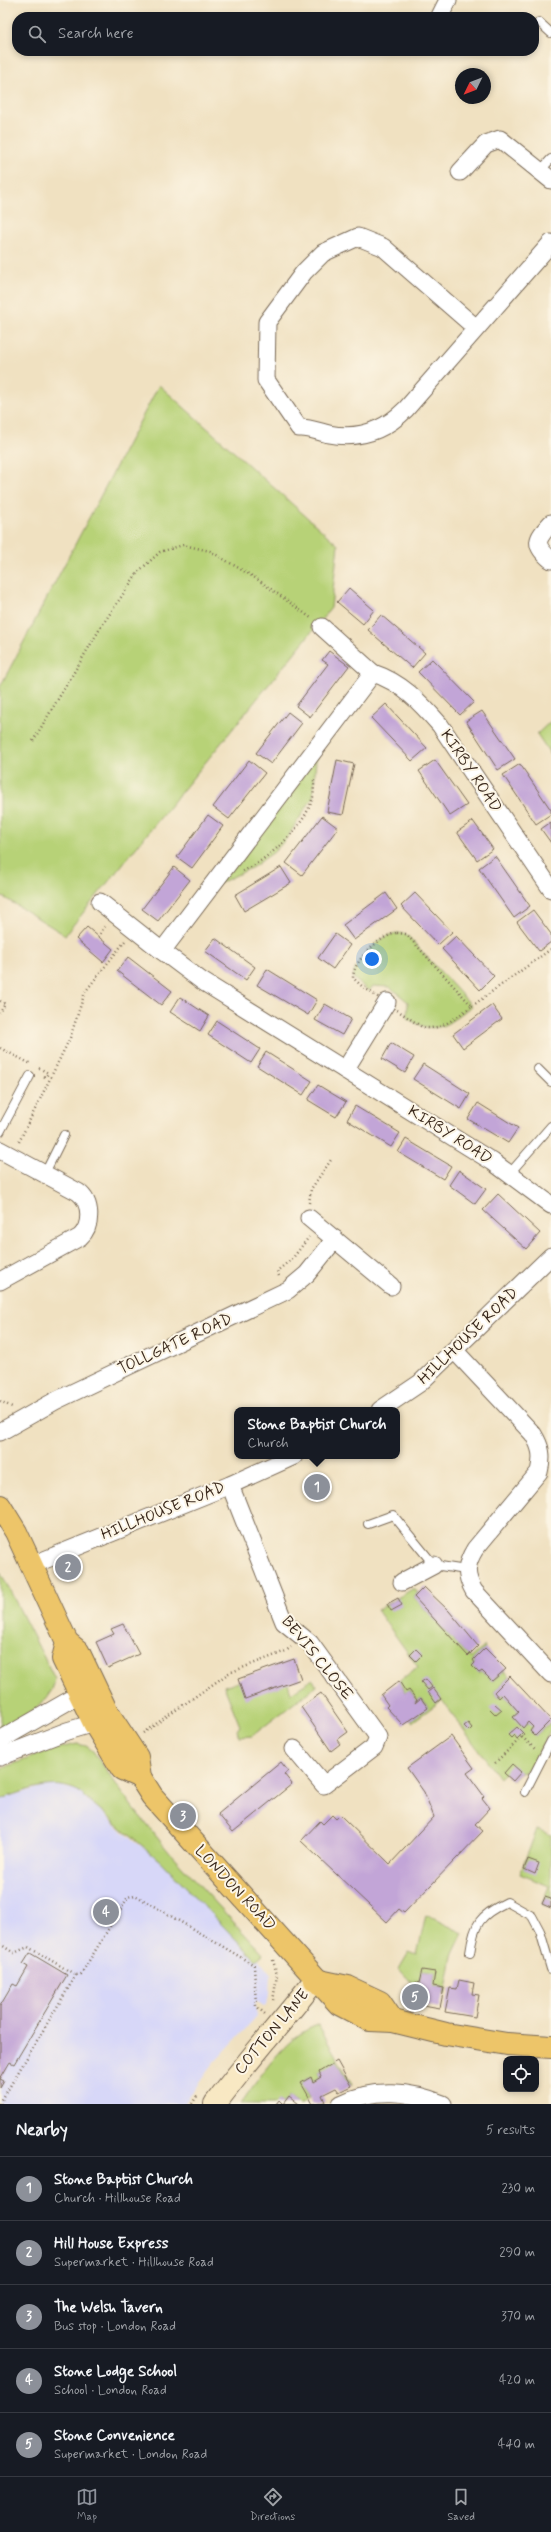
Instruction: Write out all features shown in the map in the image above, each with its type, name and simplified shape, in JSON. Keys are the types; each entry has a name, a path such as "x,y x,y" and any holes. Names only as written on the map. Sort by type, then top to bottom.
{"main road":[{"name":"LONDON ROAD","path":"0,1506 16,1532 32,1564 67,1642 63,1659 87,1690 100,1716 137,1757 140,1777 152,1796 275,1930 315,1980"},
{"path":"315,1980 348,1987 380,2002 393,2021 446,2034 507,2044 551,2047"},
{"name":"COTTON LANE","path":"215,2104 248,2059 278,2027 315,1980"}],"street":[{"path":"442,12 448,0"},
{"path":"460,172 486,144 494,139 505,142 547,170"},
{"path":"476,328 383,246 358,237 323,252 304,272 267,322 266,380 299,428 307,428 340,436 365,434 383,427 397,418 551,243"},
{"path":"551,523 541,535 538,543 540,550 551,560"},
{"name":"KIRBY ROAD","path":"322,627 373,673 392,679 423,706 440,725 551,889"},
{"path":"162,951 373,673"},
{"name":"KIRBY ROAD","path":"100,902 202,981 510,1173 551,1205"},
{"path":"345,1070 387,1002"},
{"path":"0,1281 70,1243 86,1229 89,1216 82,1195 8,1149"},
{"path":"310,1213 336,1239 391,1286"},
{"name":"TOLLGATE ROAD","path":"2,1425 288,1290 307,1274 336,1239"},
{"name":"HILLHOUSE ROAD","path":"385,1407 417,1387 551,1256"},
{"path":"454,1350 532,1434 541,1447 542,1460 539,1472 475,1549 469,1559 466,1570 467,1580 474,1591 549,1667"},
{"name":"HILLHOUSE ROAD","path":"32,1564 230,1485 287,1459"},
{"name":"BEVIS CLOSE","path":"230,1485 284,1622 310,1644 378,1737 374,1746 324,1785 294,1750"},
{"path":"402,1582 434,1565"},
{"path":"0,1740 87,1690"},
{"path":"0,1757 67,1731 100,1716"},
{"path":"341,2104 362,2096 391,2092 421,2097 443,2104"}],"lane":[{"path":"539,22 551,32"},
{"path":"538,1069 551,1082"},
{"path":"0,1132 30,1076"},
{"path":"510,1173 551,1126"},
{"path":"45,1173 64,1134"},
{"path":"368,1524 393,1515 434,1565 466,1570"},
{"path":"525,1792 551,1741"},
{"path":"470,1953 473,1931 488,1911 507,1902 532,1916 540,1931 551,1969"}],"path":[{"path":"33,741 101,627 138,572 149,560 173,547 195,546 210,551 257,579 322,627"},
{"path":"239,873 274,852 287,838 313,797 314,776"},
{"path":"472,1006 406,934 388,934 359,961 353,971 353,978 363,987 422,1027 430,1029 447,1024 472,1006 551,949"},
{"path":"8,1149 56,1069 73,1029 85,992 129,936"},
{"path":"0,1001 5,1004 0,1013"},
{"path":"310,1213 309,1199 311,1189 331,1160"},
{"path":"140,1734 230,1672 286,1651 301,1636"},
{"path":"495,1763 526,1733"},
{"path":"522,1737 544,1754"},
{"path":"0,2103 76,1975 82,1973 128,1897 135,1895 254,1965 256,2006 263,2013"},
{"path":"0,1944 14,1953 28,1947 76,1975"},
{"name":"COTTON LANE","path":"272,2007 277,1975"}],"shaded area":[{"path":"53,1784 78,1791 134,1841 154,1855 258,1958 271,1975 270,1993 265,2007 258,2002 254,2003 257,2016 213,2064 184,2104 0,2104 0,1799"}],"green space":[{"path":"159,385 338,545 331,608 65,935 0,895 0,687"},
{"path":"551,721 551,755 537,734"},
{"path":"317,748 313,797 287,838 274,852 253,867 212,887"},
{"path":"397,933 406,934 472,1006 448,1023 434,1028 427,1027 407,1018 408,1002 390,987 373,986 369,991 353,978 354,971 363,956 383,938"},
{"path":"0,1571 55,1679 48,1696 42,1703 26,1715 0,1729"},
{"path":"414,1588 418,1593 414,1597 468,1656 471,1658 484,1646 485,1648 473,1660 475,1663 472,1666 479,1673 482,1671 492,1681 504,1671 509,1677 494,1692 499,1698 503,1694 519,1712 513,1717 523,1727 528,1722 533,1727 530,1731 535,1736 551,1722 551,1729 529,1770 521,1772 513,1781 504,1773 499,1778 442,1700 412,1722 411,1720 428,1707 421,1698 415,1703 416,1699 410,1690 406,1692 399,1681 418,1667 377,1610"},
{"path":"313,1679 316,1686 252,1736 239,1737 237,1730 240,1726 224,1686 239,1681 288,1683 291,1693"},
{"path":"77,1744 86,1746 93,1751 130,1804 169,1852 263,1954 256,1960 160,1861 78,1791 68,1787 39,1787 0,1799 0,1769 54,1749"},
{"path":"537,1829 551,1835 551,1908 542,1904 549,1886 520,1874"},
{"path":"426,1915 463,1933 452,1956 445,1995 443,1994 444,1988 433,1986 435,1972 422,1970 419,1983 416,1983 413,1996 410,1995 412,1983 399,1969 409,1952 417,1955"},
{"path":"318,2025 352,2084 351,2086 337,2062 319,2072 321,2077 313,2082 311,2077 301,2083 309,2098 303,2104 299,2104 289,2096 283,2104 279,2101 276,2104 240,2104 274,2058 294,2038 306,2030"}],"building":[{"path":"349,588 374,610 363,624 337,602"},
{"path":"381,615 425,653 412,668 368,630"},
{"path":"329,651 349,666 310,717 296,706 328,664 322,660"},
{"path":"432,659 474,702 460,715 418,672"},
{"path":"386,704 427,748 412,761 371,718"},
{"path":"482,711 515,759 498,770 466,721"},
{"path":"288,712 302,723 271,764 256,753"},
{"path":"249,760 265,773 229,819 213,807"},
{"path":"337,760 354,764 343,815 327,812"},
{"path":"435,760 467,805 450,816 419,771"},
{"path":"520,764 551,810 551,814 536,824 503,775"},
{"path":"208,815 223,826 192,868 177,857"},
{"path":"322,816 338,828 302,875 286,863"},
{"path":"473,821 493,849 477,860 457,832"},
{"path":"551,822 551,843 541,829"},
{"path":"495,856 530,906 514,918 479,868"},
{"path":"174,867 190,880 158,921 142,909"},
{"path":"281,867 291,883 244,911 235,895"},
{"path":"386,893 397,909 354,940 343,925"},
{"path":"415,893 452,932 438,945 401,906"},
{"path":"533,910 551,934 551,942 539,951 517,922"},
{"path":"87,927 113,949 103,962 76,939"},
{"path":"335,934 350,945 333,969 318,958"},
{"path":"456,936 494,976 480,990 442,949"},
{"path":"215,938 255,967 246,980 205,951"},
{"path":"128,957 172,991 161,1005 117,971"},
{"path":"267,969 317,1000 308,1015 257,985"},
{"path":"180,997 209,1016 200,1031 170,1012"},
{"path":"325,1004 351,1019 342,1035 315,1020"},
{"path":"492,1005 502,1019 463,1048 453,1034"},
{"path":"217,1021 260,1049 251,1063 208,1035"},
{"path":"391,1043 414,1057 405,1073 382,1059"},
{"path":"266,1052 312,1081 303,1095 257,1066"},
{"path":"423,1064 470,1094 461,1109 413,1079"},
{"path":"318,1085 346,1102 336,1117 308,1100"},
{"path":"478,1103 518,1128 508,1143 468,1119"},
{"path":"355,1106 400,1133 391,1147 347,1120"},
{"path":"406,1139 451,1166 443,1179 398,1152"},
{"path":"459,1170 486,1189 475,1204 449,1185"},
{"path":"498,1194 540,1233 526,1249 483,1210"},
{"path":"424,1587 449,1611 478,1646 468,1656 414,1597"},
{"path":"398,1598 402,1605 391,1611 387,1604"},
{"path":"123,1624 139,1654 108,1668 96,1642 114,1634 111,1629"},
{"path":"485,1648 506,1669 492,1681 482,1671 479,1673 472,1666 475,1663 473,1660"},
{"path":"416,1649 422,1655 416,1661 410,1655"},
{"path":"294,1659 301,1679 245,1699 238,1679"},
{"path":"510,1676 551,1720 535,1736 530,1731 533,1727 528,1722 523,1728 513,1717 519,1712 503,1694 499,1698 494,1692"},
{"path":"426,1679 432,1687 428,1690 421,1682"},
{"path":"399,1681 406,1692 409,1690 417,1700 415,1703 421,1698 428,1708 403,1725 386,1707 388,1705 381,1695"},
{"path":"433,1688 441,1699 436,1703 428,1692"},
{"path":"321,1693 348,1732 337,1740 340,1744 331,1751 301,1707"},
{"path":"495,1704 502,1710 496,1715 490,1709"},
{"path":"468,1723 472,1728 469,1731 464,1726"},
{"path":"517,1727 523,1733 517,1739 514,1735 511,1738 508,1735"},
{"path":"451,1736 474,1768 467,1773 484,1796 482,1798 490,1808 475,1824 483,1831 404,1913 399,1909 387,1922 301,1841 320,1821 323,1824 332,1815 336,1819 340,1815 390,1864 434,1817 424,1792 407,1768"},
{"path":"281,1762 288,1771 284,1774 292,1784 233,1832 218,1814"},
{"path":"512,1764 521,1772 513,1781 504,1773"},
{"path":"528,1859 539,1863 535,1874 524,1869"},
{"path":"545,1897 551,1899 551,1908 542,1904"},
{"path":"30,1953 67,1975 14,2064 10,2062 0,2079 0,2006 13,1984 17,1986 28,1967 23,1964"},
{"path":"422,1970 435,1972 433,1986 444,1988 440,2008 412,2003 416,1982 419,1983"},
{"path":"459,1980 474,1983 472,1994 479,1995 475,2017 445,2012 450,1988 457,1989"},
{"path":"337,2061 351,2086 339,2092 336,2088 322,2095 325,2102 313,2104 301,2083 311,2077 313,2082 321,2077 319,2072"},
{"path":"0,2079 4,2081 0,2088"},
{"path":"289,2096 299,2104 283,2104"},
{"path":"279,2100 283,2104 276,2104"}],"place":[{"name":"Stone Baptist Church","path":"317,1487"},
{"name":"Hill House Express","path":"68,1567"},
{"name":"The Welsh Tavern","path":"183,1816"},
{"name":"Stone Lodge School","path":"106,1912"},
{"name":"Stone Convenience","path":"415,1997"}]}
